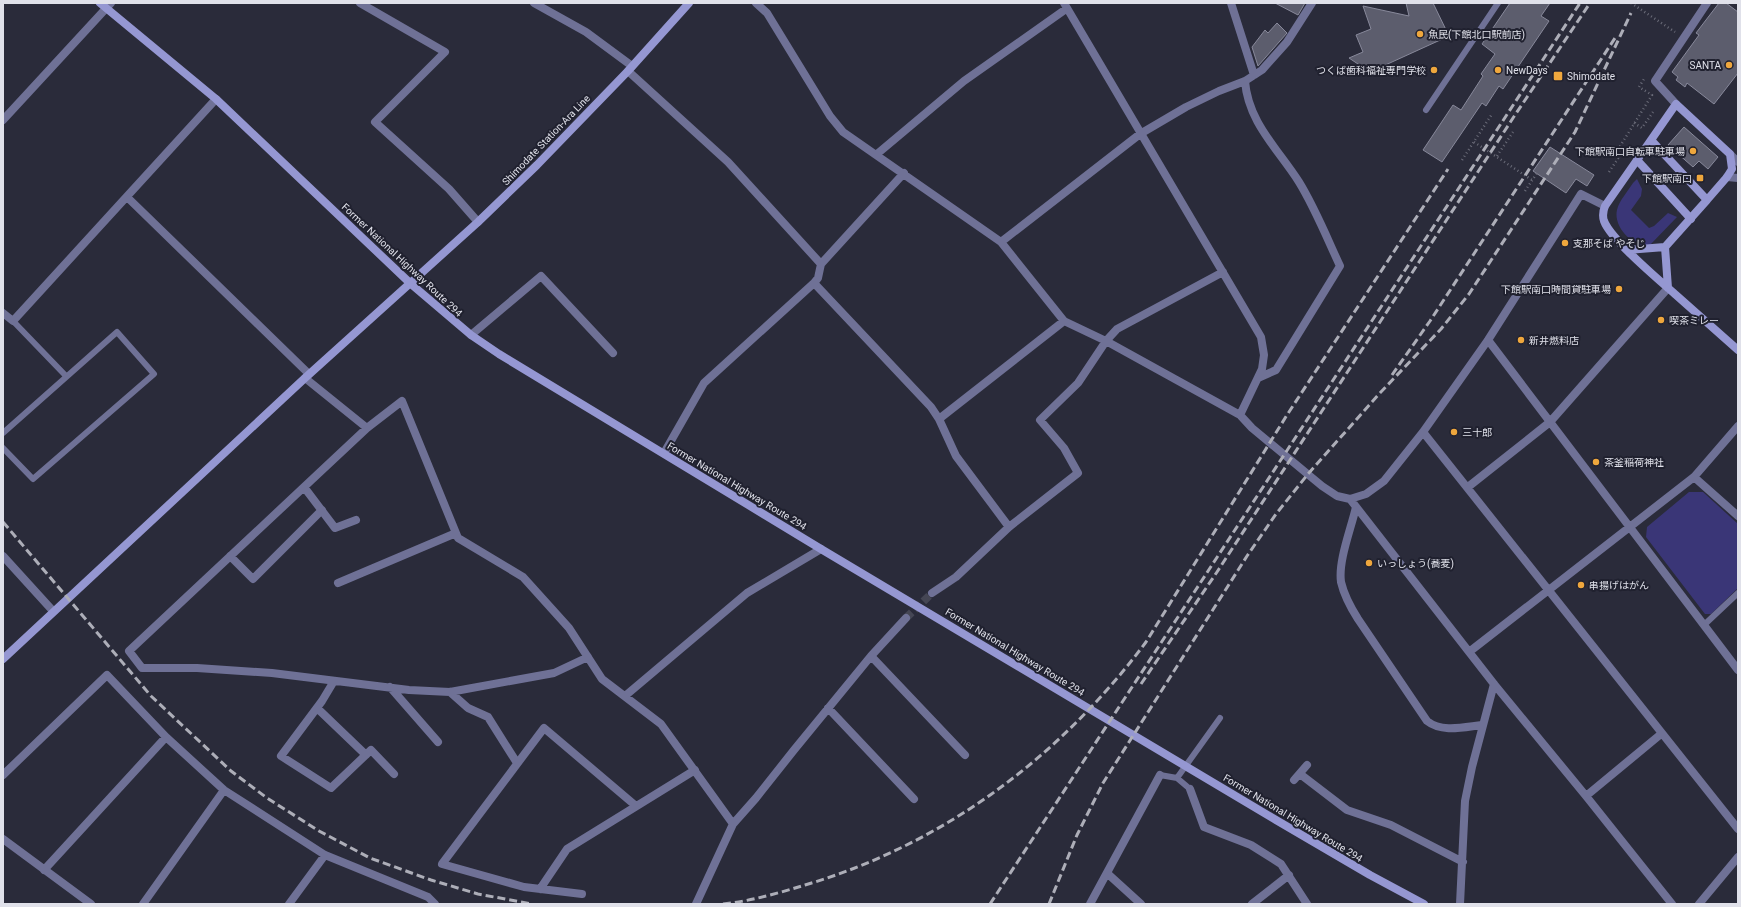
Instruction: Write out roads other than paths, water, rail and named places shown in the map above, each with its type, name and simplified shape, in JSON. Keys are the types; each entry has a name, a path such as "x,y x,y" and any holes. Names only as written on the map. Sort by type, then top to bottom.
{"street":[{"path":"360,3 445,52 375,122 449,189 478,222"},
{"path":"534,3 586,32 630,69 728,162 821,264"},
{"name":"Shimodate Station-Ara Line","path":"3,659 307,376 411,284 478,222 537,165 630,69 690,3"},
{"path":"756,3 767,13 830,116 843,132 877,154 1001,242 1064,321 1106,341 1240,415 1252,428 1322,486 1337,496 1350,499 1366,494 1384,481 1423,432 1488,340 1581,194 1605,206"},
{"path":"1231,3 1254,76"},
{"path":"1001,242 1140,134 1186,107 1219,91 1246,81 1254,76 1271,62 1287,42 1312,3"},
{"path":"1707,3 1655,80 1676,104 1738,162"},
{"path":"3,120 105,5"},
{"name":"Former National Highway Route 294","path":"105,5 216,99 411,284 471,335 499,354 821,549 967,634 1276,820 1370,875 1424,904"},
{"path":"877,154 964,81 1065,6 1261,337 1264,355 1262,370 1240,415"},
{"path":"1246,81 1246,92 1253,116 1300,183 1340,266 1276,370 1258,378"},
{"path":"3,313 13,321 216,99"},
{"path":"1676,104 1605,206 1603,213 1604,221 1627,250 1738,350"},
{"path":"1651,140 1707,200"},
{"path":"1627,250 1665,247 1727,177 1732,168 1730,154"},
{"path":"1637,160 1691,219"},
{"path":"664,454 704,384 814,283 818,278 821,264 904,173"},
{"path":"1727,177 1738,178"},
{"path":"127,197 307,376 367,428"},
{"path":"1468,487 1550,422 1668,288 1665,247"},
{"path":"932,593 956,577 1009,526 1078,473 1064,448 1040,420 1078,383 1106,341 1117,329 1223,272"},
{"path":"471,335 541,276 613,353"},
{"path":"814,283 931,407 939,419 956,456 1009,526"},
{"path":"939,419 1064,321"},
{"path":"1488,340 1738,670"},
{"path":"588,657 554,673 450,692 390,688 264,672 197,668 142,668 129,651 367,428 402,401 458,538 523,577 569,628 588,657 602,679 661,724 733,824"},
{"path":"1469,652 1694,477 1738,426"},
{"path":"1423,432 1550,590 1661,734 1738,829"},
{"path":"1694,477 1738,516"},
{"path":"304,487 335,528 356,520"},
{"path":"1350,499 1494,684 1672,904"},
{"path":"1356,507 1341,569 1342,583 1350,605 1358,619 1427,721 1434,727 1453,728 1482,725"},
{"path":"230,556 252,579 322,510"},
{"path":"338,583 456,533"},
{"path":"625,696 747,593 821,549"},
{"path":"3,556 53,611"},
{"path":"696,904 733,824 756,798 871,656 906,618"},
{"path":"871,656 964,755"},
{"path":"3,775 107,675 166,737 224,790 325,855 428,897 435,904"},
{"path":"334,681 317,708 282,756 331,788 371,750 394,774"},
{"path":"1460,904 1465,801 1482,725 1494,684"},
{"path":"390,688 438,742"},
{"path":"450,692 468,708 488,717 518,763"},
{"path":"317,708 366,755"},
{"path":"828,708 914,799"},
{"path":"582,894 524,888 442,864 544,728 636,806"},
{"path":"1586,796 1661,734"},
{"path":"44,870 166,737"},
{"path":"1307,765 1297,777 1347,810 1391,825 1463,862"},
{"path":"540,889 567,849 695,770"},
{"path":"1090,904 1108,874 1160,775"},
{"path":"1190,789 1204,827 1251,844 1281,864 1307,904"},
{"path":"143,904 224,790"},
{"path":"3,839 91,904"},
{"path":"289,904 325,855"},
{"path":"1699,904 1738,856"},
{"path":"1108,874 1141,904"},
{"path":"1252,904 1289,875"}],"lane":[{"path":"1426,110 1498,3"},
{"path":"13,321 66,376"},
{"path":"3,433 117,332 154,374 33,479 3,448"},
{"path":"1704,625 1738,593"},
{"path":"1177,778 1220,718"},
{"path":"1160,775 1177,778 1190,789"}],"tunnel":[{"path":"906,618 932,593"}],"railway":[{"path":"990,904 1580,3"},
{"path":"1141,684 1217,572 1513,118 1590,3"},
{"path":"1049,904 1077,835 1103,783 1247,556 1276,514 1308,474 1379,394 1441,329 1469,294 1575,132 1631,13"},
{"path":"1392,375 1430,321 1615,38"},
{"path":"723,904 754,899 805,885 856,868 905,846 951,820 995,791 1037,759 1076,723 1112,684 1146,642 1287,415 1448,169"},
{"path":"3,522 151,696 231,771 267,798 319,831 370,858 431,880 478,894 532,904"}],"place":[{"name":"魚民(下館北口駅前店)","path":"1420,34"},
{"name":"SANTA","path":"1729,65"},
{"name":"つくば歯科福祉専門学校","path":"1434,70"},
{"name":"NewDays","path":"1498,70"},
{"name":"Shimodate","path":"1558,76"},
{"name":"下館駅南口自転車駐車場","path":"1693,151"},
{"name":"下館駅南口","path":"1700,178"},
{"name":"支那そば やそじ","path":"1565,243"},
{"name":"下館駅南口時間貸駐車場","path":"1619,289"},
{"name":"喫茶ミレー","path":"1661,320"},
{"name":"新井燃料店","path":"1521,340"},
{"name":"三十郎","path":"1454,432"},
{"name":"茶釜稲荷神社","path":"1596,462"},
{"name":"いっしょう(蕎麦)","path":"1369,563"},
{"name":"串揚げはがん","path":"1581,585"}]}
